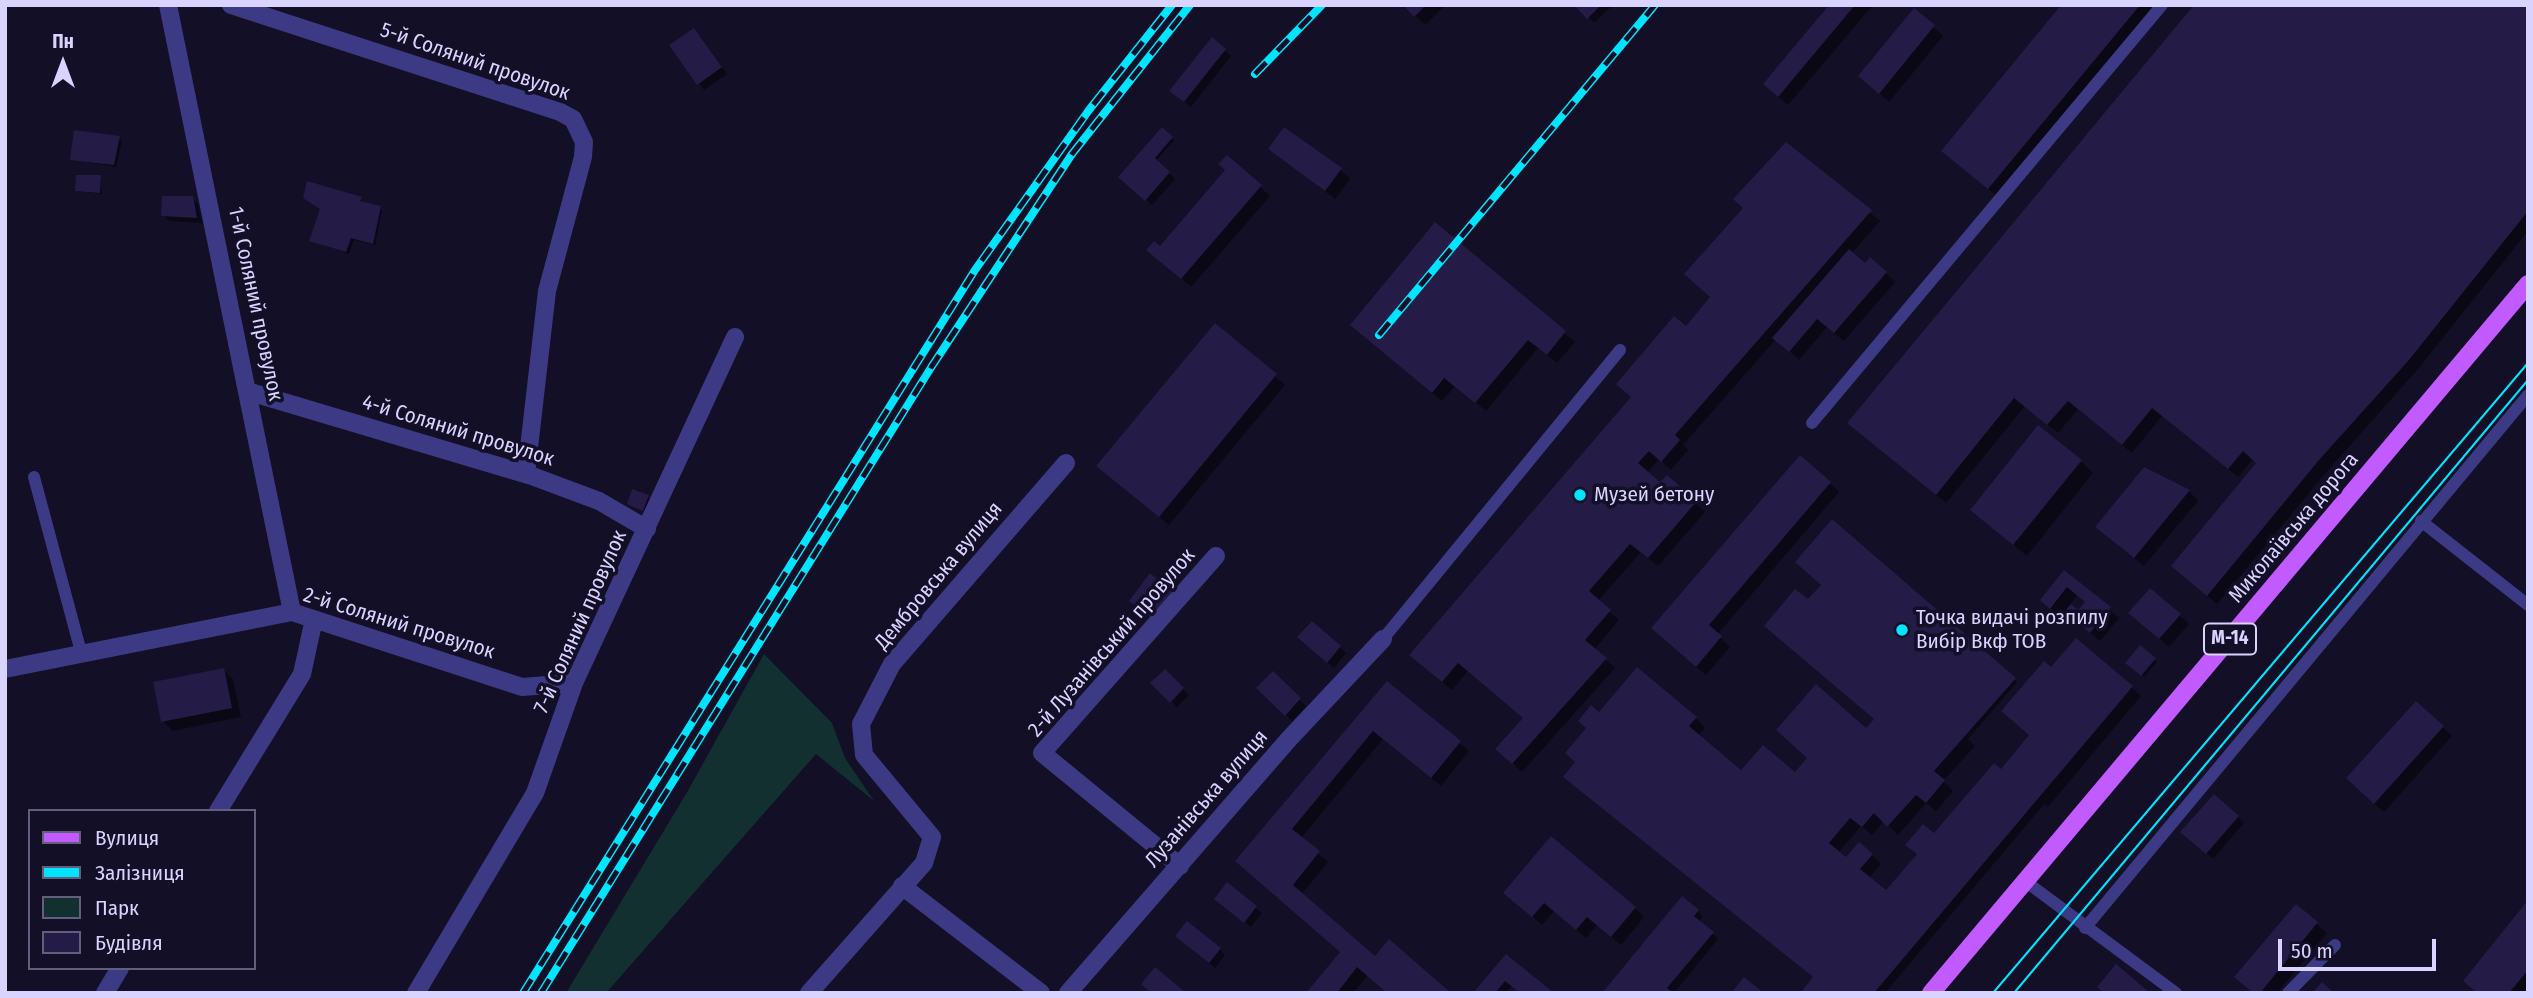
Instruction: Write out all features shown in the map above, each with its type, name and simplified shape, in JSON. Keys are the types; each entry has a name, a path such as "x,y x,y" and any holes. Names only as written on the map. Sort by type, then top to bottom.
{"main road":[{"name":"Миколаївська дорога","path":"1931,993 2528,284"}],"street":[{"name":"1-й Соляний провулок","path":"168,5 250,392 292,612"},
{"name":"5-й Соляний провулок","path":"230,5 560,112 573,119 580,130 583,157 547,291 526,474"},
{"name":"7-й Соляний провулок","path":"416,993 535,793 574,683 735,337"},
{"name":"4-й Соляний провулок","path":"250,392 526,474 600,500 647,529"},
{"name":"Дембровська вулиця","path":"809,993 924,863 932,837 864,755 861,724 892,664 1066,463"},
{"name":"2-й Лузанівський провулок","path":"1180,866 1042,754 1216,556"},
{"name":"2-й Соляний провулок","path":"5,669 292,612 522,687 574,683"},
{"path":"219,809 302,674 314,619"},
{"name":"Лузанівська вулиця","path":"1068,993 1289,739 1383,639"},
{"path":"902,886 1041,993"},
{"path":"105,993 119,970"}],"lane":[{"path":"1812,424 2162,5"},
{"path":"1383,639 1620,350"},
{"path":"2085,928 2421,521 2528,396"},
{"path":"34,477 81,652"},
{"path":"2421,521 2528,605"},
{"path":"2025,881 2176,993"},
{"path":"2288,993 2335,945"}],"green space":[{"path":"764,654 832,723 845,758 874,801 816,754 606,993 566,993 686,794"}],"building":[{"path":"1403,5 1426,5 1414,17"},
{"path":"1574,5 1601,5 1587,19"},
{"path":"1829,5 1855,5 1778,97 1763,84"},
{"path":"2061,5 2140,5 1988,189 1941,151"},
{"path":"2194,5 2528,5 2528,211 2409,360 2319,460 2207,596 2171,566 2256,463 2243,451 2228,469 2152,408 2122,445 2068,401 2047,425 2014,398 1936,495 1847,423"},
{"path":"1914,8 1935,25 1879,94 1858,76"},
{"path":"694,28 722,67 697,85 669,45"},
{"path":"1212,37 1226,49 1184,102 1169,91"},
{"path":"1162,127 1173,137 1155,158 1170,172 1145,201 1118,177"},
{"path":"1284,127 1342,168 1325,191 1268,149"},
{"path":"74,130 120,136 114,165 70,160"},
{"path":"1786,142 1872,210 1675,435 1680,440 1661,462 1649,451 1638,463 1660,482 1667,475 1697,501 1648,558 1630,544 1589,591 1611,610 1585,640 1607,658 1512,764 1495,749 1523,718 1458,663 1442,682 1409,655 1631,397 1616,384 1674,316 1686,326 1710,297 1684,274 1743,208 1733,199"},
{"path":"1227,155 1262,185 1181,279 1146,250 1154,241 1160,246 1225,170 1218,164"},
{"path":"76,175 101,175 100,193 75,191"},
{"path":"307,181 362,197 360,201 381,206 373,244 351,238 346,252 309,241 320,209 303,198"},
{"path":"162,196 193,196 197,218 161,216"},
{"path":"1435,222 1566,331 1547,355 1528,340 1475,403 1444,378 1432,393 1350,325"},
{"path":"1849,249 1865,263 1870,257 1887,272 1834,333 1817,319 1789,352 1772,338"},
{"path":"1215,323 1277,374 1159,517 1096,466"},
{"path":"2038,425 2082,460 2013,545 1970,510"},
{"path":"1800,455 1831,482 1709,625 1722,636 1696,667 1651,628"},
{"path":"2144,467 2190,490 2134,558 2095,527"},
{"path":"632,489 649,495 643,511 627,504"},
{"path":"1832,519 2016,678 1934,771 1945,780 1926,803 1916,795 1887,827 1874,813 1862,827 1850,818 1829,843 1846,857 1859,842 1873,854 1860,869 1886,890 1917,854 1905,845 1923,824 1934,833 1994,763 2001,769 2029,735 2001,711 2044,661 2051,667 2076,638 2133,686 1874,993 1800,993 1813,977 1563,777 1575,762 1565,753 1586,728 1578,721 1591,705 1599,712 1637,667 1697,717 1689,726 1741,770 1763,745 1795,772 1807,758 1776,730 1816,684 1866,728 1874,719 1764,626 1795,589 1808,599 1821,585 1795,562"},
{"path":"2064,570 2111,607 2090,633 2064,612 2071,604 2078,610 2085,602 2067,587 2050,609 2040,600"},
{"path":"1150,573 1173,591 1151,618 1129,601"},
{"path":"2150,588 2181,614 2159,639 2128,613"},
{"path":"1312,621 1341,646 1327,663 1297,637"},
{"path":"2140,645 2156,658 2141,676 2125,663"},
{"path":"224,668 232,708 161,722 153,682"},
{"path":"1165,669 1184,688 1170,703 1150,683"},
{"path":"1273,671 1301,698 1285,716 1256,688"},
{"path":"1387,681 1461,741 1431,778 1373,731 1292,829 1320,851 1293,885 1375,956 1389,939 1451,993 1387,993 1357,967 1337,993 1306,993 1340,952 1235,861"},
{"path":"2416,701 2444,726 2374,804 2346,778"},
{"path":"2214,794 2239,816 2206,854 2180,832"},
{"path":"1551,836 1636,907 1611,937 1587,917 1576,930 1544,903 1532,917 1503,893"},
{"path":"1227,882 1257,906 1244,923 1214,899"},
{"path":"1682,896 1699,910 1694,916 1714,932 1667,988 1674,993 1602,993"},
{"path":"2528,900 2528,970 2509,993 2477,993 2463,981"},
{"path":"2296,904 2318,922 2260,993 2253,993 2234,977"},
{"path":"1187,921 1221,948 1209,963 1175,936"},
{"path":"1506,954 1554,993 1520,993 1505,981 1495,993 1473,993"},
{"path":"2116,964 2150,993 2104,993 2097,987"},
{"path":"1155,967 1184,991 1151,993 1141,984"},
{"path":"1744,977 1764,993 1731,993"},
{"path":"2322,982 2334,993 2312,993"}],"tram line":[{"path":"1993,993 2528,363"},
{"path":"2014,993 2528,380"}],"railway":[{"path":"523,993 975,270 1089,110 1172,5"},
{"path":"541,993 932,366 1072,154 1190,5"},
{"path":"1255,74 1322,5"},
{"path":"1379,335 1655,5"}],"place":[{"name":"Музей бетону","path":"1580,495"},
{"name":"Точка видачі розпилу Вибір Вкф ТОВ","path":"1902,630"}]}
